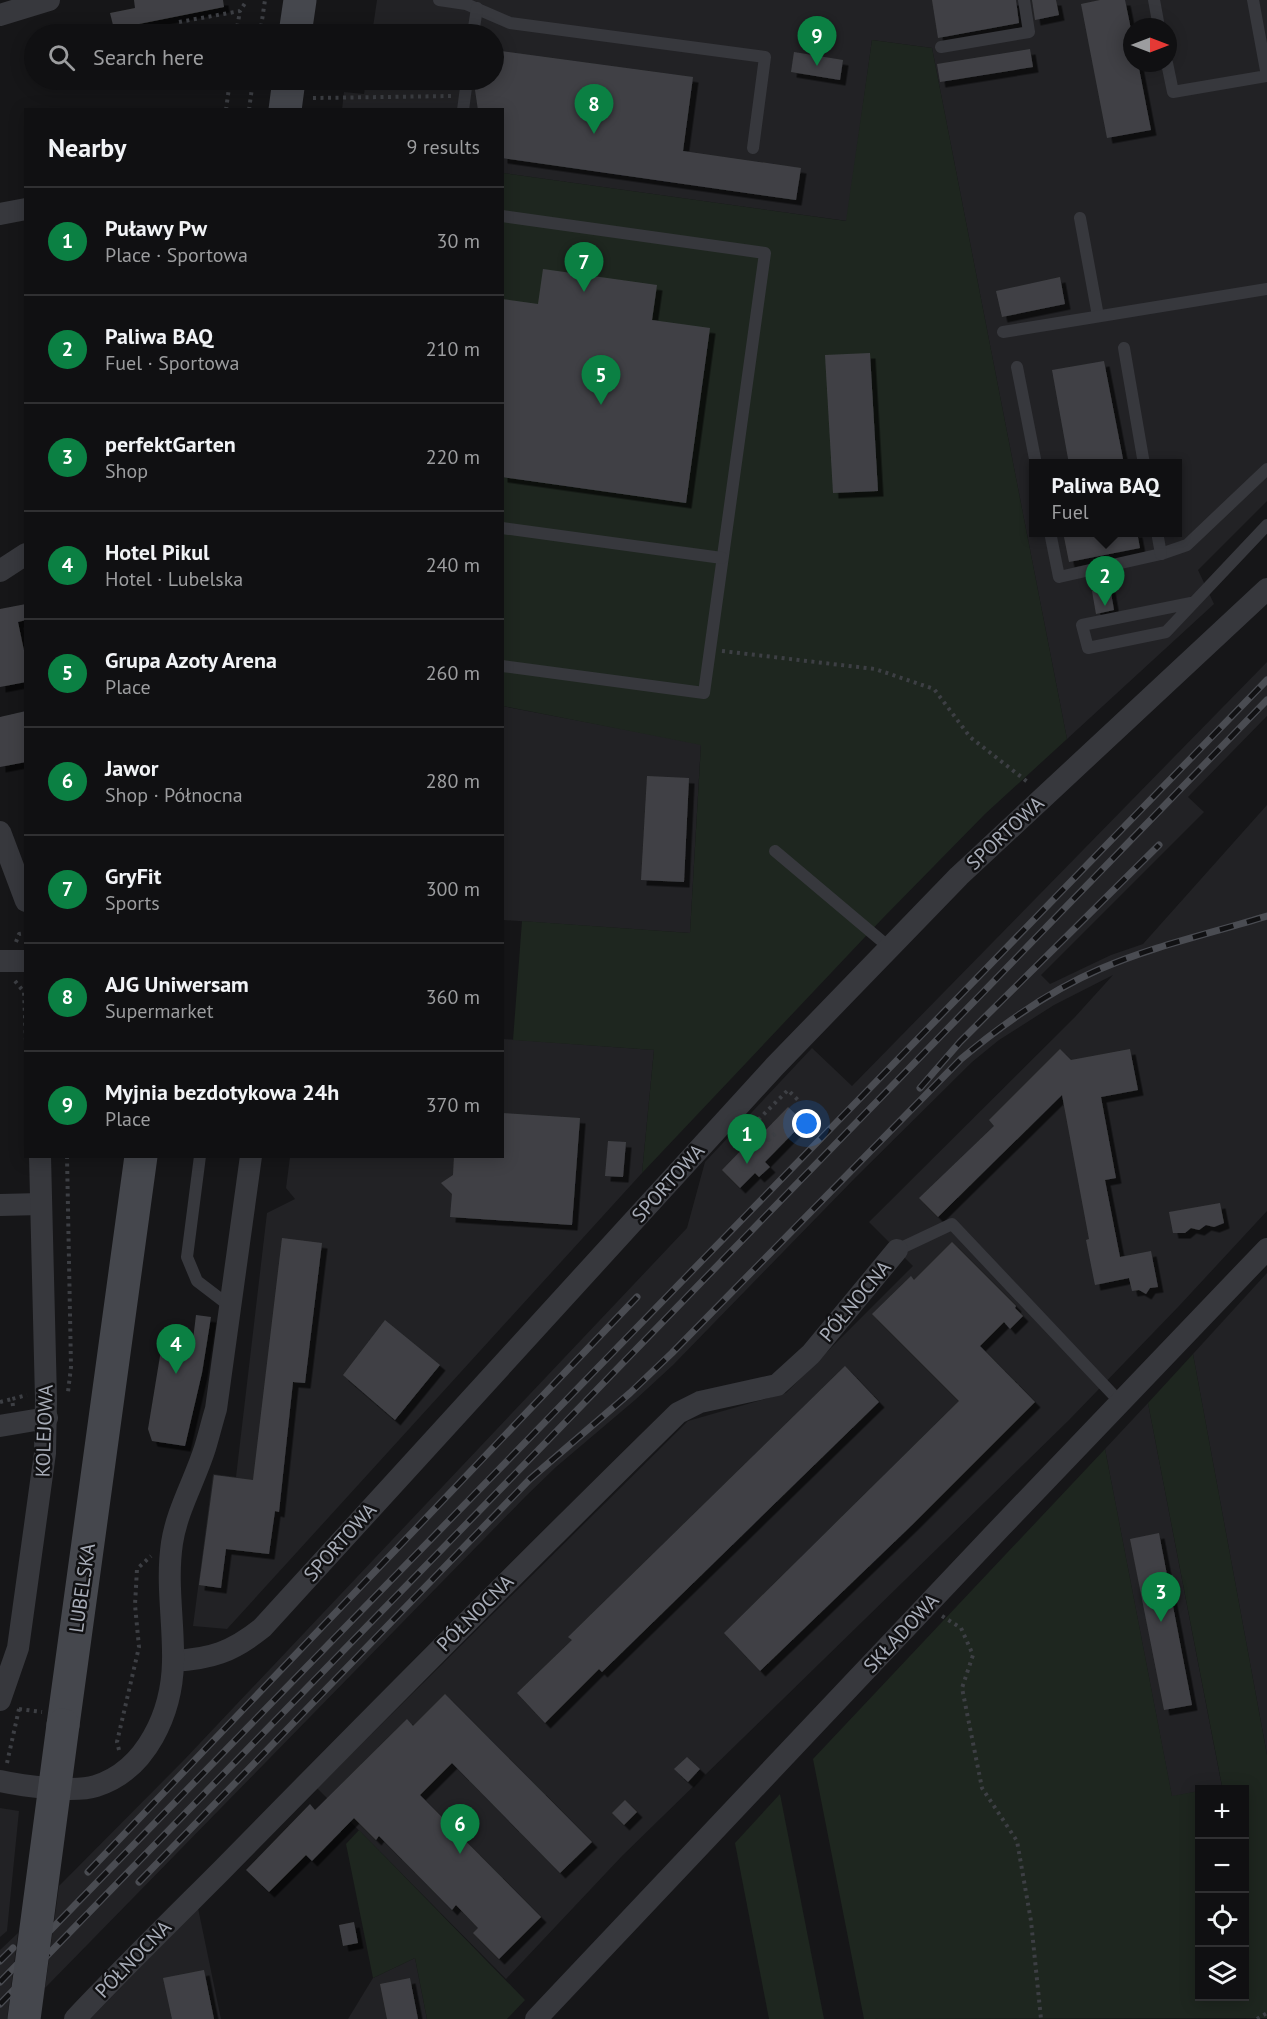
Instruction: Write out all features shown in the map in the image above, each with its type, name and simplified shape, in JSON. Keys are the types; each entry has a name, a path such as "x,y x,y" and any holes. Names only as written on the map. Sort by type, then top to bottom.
{"main road":[{"path":"296,24 300,0"},
{"name":"LUBELSKA","path":"24,2019 141,1158"}],"street":[{"path":"0,15 49,0"},
{"path":"0,214 24,209"},
{"path":"0,571 24,555"},
{"name":"SPORTOWA","path":"173,1661 196,1660 225,1653 262,1628 737,1108 959,876 1267,590"},
{"path":"0,832 24,897"},
{"path":"0,961 24,962"},
{"name":"KOLEJOWA","path":"12,1704 18,1647 42,1487 47,1418 40,1158"},
{"path":"2,1782 68,1789 94,1787 116,1777 132,1764 146,1748 165,1713 171,1689 173,1661 170,1578 172,1543 205,1449 216,1409 251,1158"},
{"path":"0,1205 41,1204"},
{"name":"SKŁADOWA","path":"536,2019 1267,1249"},
{"name":"PÓŁNOCNA","path":"75,2019 434,1654 678,1413 700,1402 777,1385 811,1354 897,1250"},
{"path":"0,1426 47,1418"}],"lane":[{"path":"440,0 466,4 510,23 765,57 753,148"},
{"path":"941,47 1029,32 1024,0"},
{"path":"1154,0 1157,18"},
{"path":"1169,72 1173,92 1267,76 1253,0"},
{"path":"475,24 477,8"},
{"path":"463,108 466,90"},
{"path":"504,216 765,252 704,693 504,666"},
{"path":"1080,218 1098,316"},
{"path":"1003,332 1267,289"},
{"path":"1124,348 1143,459"},
{"path":"1017,367 1035,459"},
{"path":"1051,537 1059,577 1161,554 1187,545 1267,469"},
{"path":"1191,603 1083,625 1088,648 1166,632 1267,525"},
{"path":"504,528 722,558"},
{"path":"1158,537 1161,554"},
{"path":"775,851 890,948"},
{"path":"200,1158 187,1257 197,1281 231,1307"},
{"path":"897,1250 952,1224 1120,1402"}],"path":[{"path":"238,24 240,11 247,0"},
{"path":"261,24 265,0"},
{"path":"179,22 240,11"},
{"path":"226,108 229,90"},
{"path":"249,108 252,90"},
{"path":"296,96 465,96"},
{"path":"710,650 875,669 934,689 970,737 1029,783"},
{"path":"753,1125 788,1090 798,1100"},
{"path":"737,1108 767,1138"},
{"path":"759,1146 777,1131"},
{"path":"0,1402 12,1399"},
{"path":"132,1764 122,1755 117,1742 139,1647 135,1605 137,1569 156,1551"},
{"path":"926,1606 961,1628 973,1655 963,1688 982,1788 1017,1841 1031,1921 1041,2019"},
{"path":"2,1782 12,1704 25,1710"},
{"path":"1257,2019 1267,2013"}],"shaded area":[{"path":"377,0 1267,0 1267,501 1198,570 1214,604 1067,739 932,48 872,40 847,221 504,173 504,108 342,108 344,92 364,94 365,90 504,90 504,24 373,24"},
{"path":"872,40 932,48 1067,739 985,814 882,919 642,1173 654,1050 513,1040 522,921 690,933 701,745 504,706 504,173 846,221"},
{"path":"1267,662 1267,716 1188,797 1204,812 1041,975 1050,984 1111,955 1143,944 1267,805 1267,1211 1069,1420 622,1856 506,1979 317,1788 688,1421 786,1393 913,1266 869,1222 1074,1018 1113,975 1054,1005 999,1040 972,1062 673,1365 526,1496 45,1988 59,1886 184,1760 687,1228 705,1162 812,1048 852,1086"},
{"path":"504,706 701,744 690,933 504,920"},
{"path":"504,1039 654,1050 642,1173 227,1629 193,1626 213,1474 236,1477 267,1213 295,1199 286,1188 290,1158 504,1158"},
{"path":"1267,1273 1267,1755 1193,1354"},
{"path":"1193,1354 1267,1755 1267,2018 864,2019 813,1759 1105,1449 1172,1796 1195,1792 1195,2001 1249,2001 1249,1785 1222,1785 1148,1403"},
{"path":"1148,1403 1222,1785 1195,1785 1195,1792 1172,1797 1105,1449"},
{"path":"780,1794 824,2019 769,2019 735,1843"},
{"path":"0,1808 19,1811 7,1931 0,1937"},
{"path":"359,1830 525,2000 507,2019 427,2019 415,1958 373,1978 346,1844"},
{"path":"198,1908 221,2019 90,2019"},
{"path":"18,1933 7,2019 0,2019 0,1950"},
{"path":"415,1958 427,2019 348,2019 373,1978"}],"building":[{"path":"134,0 223,0 224,7 139,24 113,24 110,13 135,8"},
{"path":"932,0 1016,0 1019,23 938,38"},
{"path":"1032,0 1056,0 1059,15 1035,20"},
{"path":"1100,0 1125,0 1129,18 1123,18 1123,72 1140,72 1151,130 1107,138 1081,4"},
{"path":"1030,49 1033,67 940,82 937,64"},
{"path":"504,51 693,77 683,151 801,168 796,200 504,158 504,108 478,108 475,90 504,90"},
{"path":"794,52 843,60 840,80 791,72"},
{"path":"543,269 657,285 652,320 710,328 686,503 504,477 504,299 538,304"},
{"path":"1060,277 1065,304 1002,317 996,291"},
{"path":"870,353 878,491 833,493 825,355"},
{"path":"1104,361 1123,459 1068,459 1052,370"},
{"path":"1064,537 1138,537 1140,548 1069,562"},
{"path":"1110,587 1114,610 1096,614 1092,591"},
{"path":"24,604 24,620 18,622 24,650 24,682 0,687 0,609"},
{"path":"24,711 24,762 0,767 0,717"},
{"path":"647,776 689,778 684,882 641,880"},
{"path":"1060,1049 1071,1060 1130,1049 1138,1090 1101,1097 1116,1178 1105,1180 1120,1257 1151,1251 1158,1287 1150,1288 1146,1294 1139,1290 1132,1291 1129,1278 1095,1285 1086,1240 1089,1239 1062,1095 938,1217 919,1198 994,1126 989,1120"},
{"path":"788,1107 804,1122 765,1162 770,1167 759,1177 755,1173 740,1188 722,1170 752,1139 754,1142"},
{"path":"504,1113 580,1118 572,1225 450,1217 452,1194 441,1183 453,1175 454,1158 504,1158"},
{"path":"608,1141 626,1142 623,1177 605,1176"},
{"path":"1220,1203 1224,1223 1214,1227 1206,1225 1199,1230 1191,1228 1185,1233 1173,1233 1169,1212"},
{"path":"282,1238 322,1243 305,1383 293,1382 279,1512 275,1511 269,1554 226,1549 221,1588 199,1585 214,1475 253,1480"},
{"path":"952,1242 1016,1306 1015,1308 1023,1316 1010,1329 1004,1322 980,1346 1035,1402 912,1525 760,1671 724,1633 959,1401 872,1314 911,1276 914,1280"},
{"path":"196,1315 211,1317 202,1373 185,1446 152,1441 148,1429 162,1344 166,1343 167,1338 193,1340"},
{"path":"385,1320 440,1365 395,1420 343,1375"},
{"path":"845,1366 879,1402 602,1672 599,1669 545,1723 517,1693 572,1640 568,1637"},
{"path":"1159,1533 1192,1705 1164,1710 1130,1539"},
{"path":"445,1694 592,1842 560,1873 452,1763 420,1795 541,1917 499,1959 473,1933 478,1928 456,1905 452,1910 379,1836 376,1840 354,1818 312,1861 306,1855 269,1892 246,1870 310,1804 315,1810 407,1719 413,1726"},
{"path":"687,1757 700,1769 688,1782 674,1769"},
{"path":"625,1800 637,1812 624,1825 612,1813"},
{"path":"354,1922 358,1943 343,1946 339,1925"},
{"path":"204,1970 214,2019 172,2019 163,1978"},
{"path":"410,1978 418,2019 387,2019 380,1984"}],"railway":[{"path":"0,1982 1267,680"},
{"path":"0,2004 1267,700"},
{"path":"920,1088 960,1042 1159,845"},
{"path":"139,1882 530,1479 630,1393 672,1353 961,1059 1027,1009 1063,987 1100,969 1141,953 1267,916"},
{"path":"88,1872 637,1297"},
{"path":"0,1961 13,1948"}],"place":[{"name":"Myjnia bezdotykowa 24h","path":"817,66"},
{"name":"AJG Uniwersam","path":"594,134"},
{"name":"GryFit","path":"584,292"},
{"name":"Grupa Azoty Arena","path":"601,405"},
{"name":"Paliwa BAQ","path":"1105,606"},
{"name":"Puławy Pw","path":"747,1164"},
{"name":"Hotel Pikul","path":"176,1374"},
{"name":"perfektGarten","path":"1161,1622"},
{"name":"Jawor","path":"460,1854"}]}
